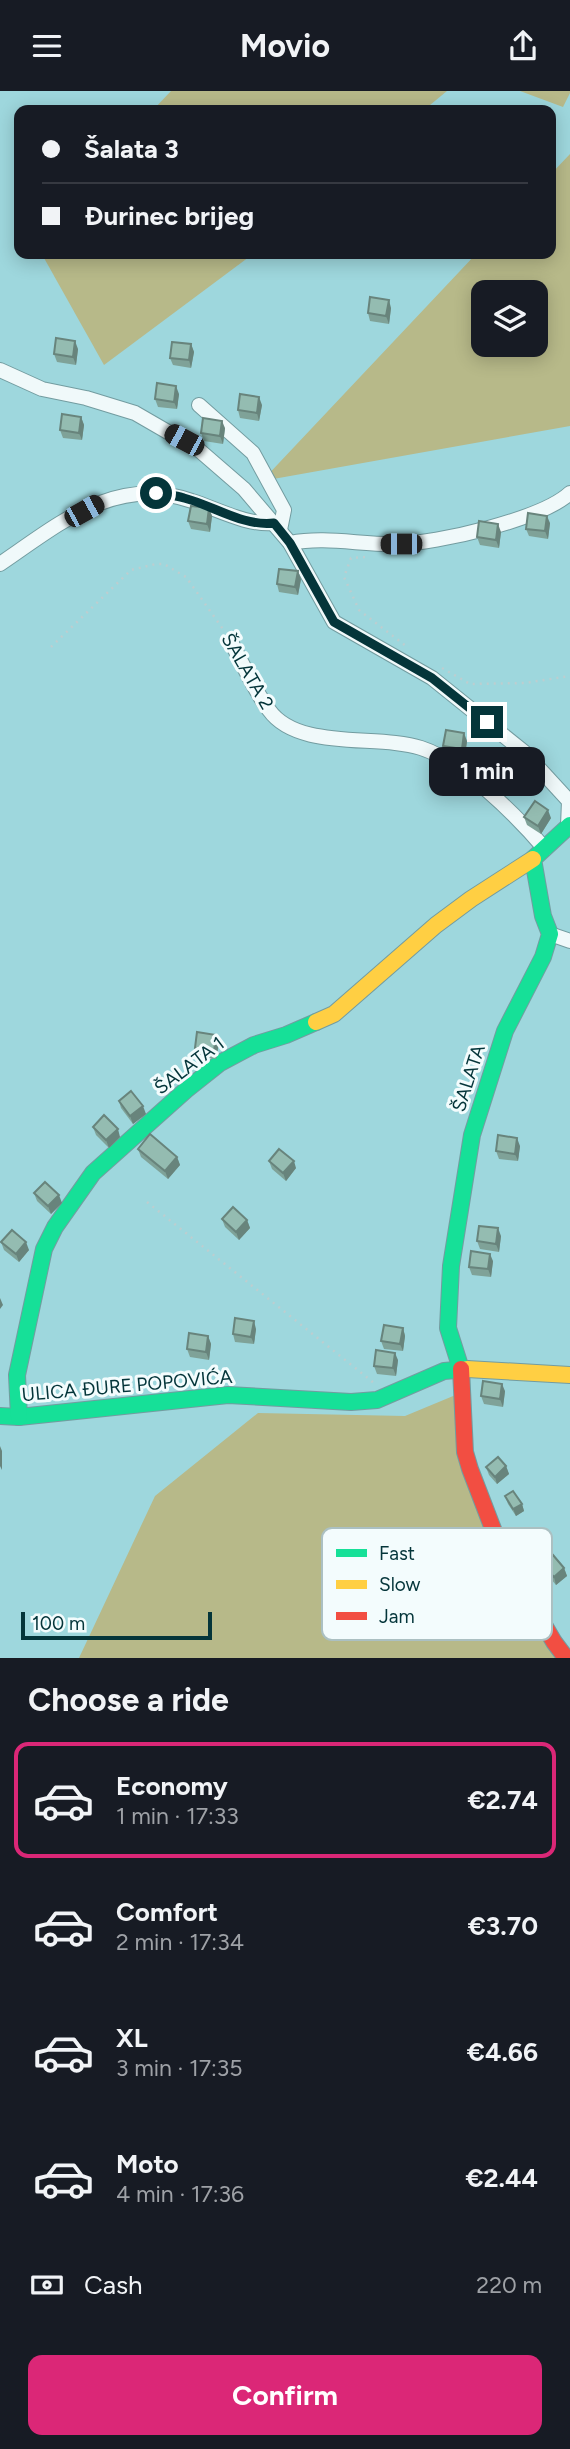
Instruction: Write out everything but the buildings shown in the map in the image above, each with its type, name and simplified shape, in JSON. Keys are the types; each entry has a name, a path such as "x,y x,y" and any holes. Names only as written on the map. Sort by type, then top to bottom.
{"street":[{"path":"0,370 42,389 86,398 135,413 184,440 227,473 277,526 290,543 334,622 432,678 524,752 569,801 569,826 539,854 543,916 550,934 570,941"},
{"path":"199,405 253,453 284,510 277,526"},
{"path":"0,564 78,514 100,502 125,494 156,493 183,498 249,521 277,526"},
{"path":"290,543 324,539 386,544 428,541 523,516 556,503 570,493"},
{"name":"ŠALATA 2","path":"232,644 268,710 282,723 299,732 320,737 400,743 431,751 462,770 530,831 539,854"},
{"name":"ŠALATA 1","path":"19,1417 17,1375 44,1249 76,1194 93,1173 220,1063 254,1045 286,1035 334,1014 436,925 471,898 526,866 539,854"},
{"name":"ŠALATA","path":"493,1528 465,1452 461,1369 448,1328 451,1266 472,1135 505,1031 542,957 550,934"},
{"name":"ULICA ĐURE POPOVIĆA","path":"0,1416 19,1417 228,1395 377,1401 444,1371 461,1369 570,1375"},
{"name":"ŠALATA","path":"552,1639 566,1658"}],"path":[{"path":"377,557 352,558 344,577 359,610 409,649"},
{"name":"ŠALATA 2","path":"51,647 131,570 156,564 164,564 186,577 216,616 232,644"},
{"path":"440,667 470,684 525,683 570,676"},
{"path":"147,1202 391,1396"}],"green space":[{"path":"171,91 447,91 430,105 158,105"},
{"path":"520,91 570,91 570,93 563,107"},
{"path":"570,154 570,426 262,481 471,259 556,259 556,169"},
{"path":"45,259 246,259 104,365"},
{"path":"458,1394 462,1467 494,1528 322,1528 322,1640 552,1640 552,1637 563,1658 79,1658 155,1496 258,1413 405,1416"}],"traffic: fast":[{"path":"461,1369 448,1328 451,1266 472,1135 505,1031 543,957 550,934 543,916 533,859 570,825"},
{"path":"19,1417 17,1375 44,1249 55,1227 93,1173 220,1063 254,1045 316,1022"},
{"path":"0,1416 19,1417 228,1395 351,1402 377,1400 444,1371 467,1369"}],"traffic: slow":[{"path":"316,1022 334,1014 436,925 533,859"},
{"path":"467,1369 570,1375"}],"traffic: jam":[{"path":"461,1369 465,1452 493,1528"},
{"path":"552,1639 566,1658"}],"route":[{"path":"156,493 183,498 249,521 274,523 290,543 334,622 432,678 487,722"}]}
